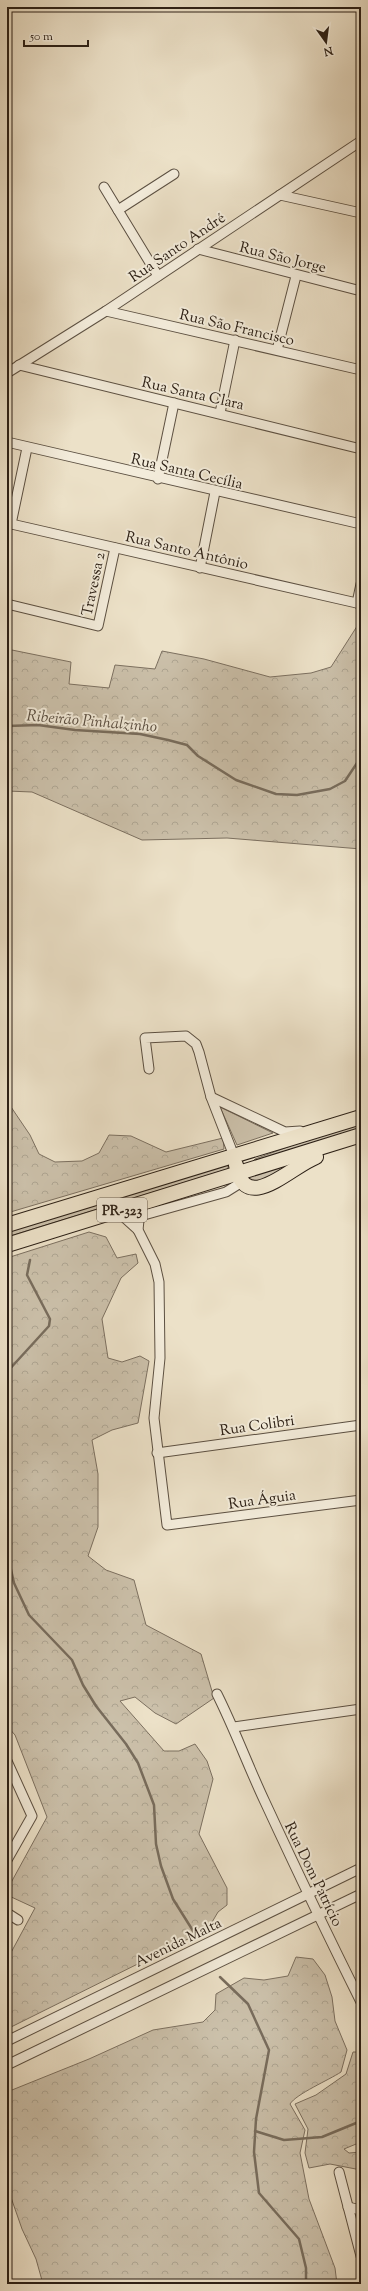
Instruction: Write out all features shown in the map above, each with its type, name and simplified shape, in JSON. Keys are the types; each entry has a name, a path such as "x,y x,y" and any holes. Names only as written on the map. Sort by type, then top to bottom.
{"highway":[{"path":"361,1117 325,1128 240,1162 237,1170 251,1189 257,1189 266,1186 303,1162 361,1140"},
{"name":"PR-323","path":"7,1225 237,1170 361,1135"},
{"name":"PR-323","path":"7,1245 117,1211 237,1170"}],"street":[{"name":"Rua Santo André","path":"7,373 106,311 361,141"},
{"path":"118,210 174,174"},
{"path":"104,187 158,276"},
{"path":"280,195 361,213"},
{"name":"Rua São Jorge","path":"198,250 296,276 361,291"},
{"path":"277,350 296,276"},
{"name":"Rua São Francisco","path":"106,311 361,370"},
{"path":"220,414 235,340"},
{"name":"Rua Santa Clara","path":"19,365 361,449"},
{"path":"158,479 174,403"},
{"name":"Rua Santa Cecília","path":"7,442 158,479 361,524"},
{"path":"9,524 27,448"},
{"path":"200,568 215,492"},
{"name":"Rua Santo Antônio","path":"9,524 359,603"},
{"name":"Travessa 2","path":"7,604 98,626 115,548"},
{"path":"359,603 361,584"},
{"path":"138,1230 139,1220 144,1215 226,1192 237,1170 211,1097 196,1044 186,1036 145,1038 148,1070"},
{"path":"211,1097 285,1132 325,1128"},
{"path":"117,1211 138,1230 155,1264 159,1282 160,1358 154,1418 157,1453"},
{"name":"Rua Colibri","path":"157,1453 361,1425"},
{"name":"Rua Águia","path":"157,1453 167,1525 361,1500"},
{"name":"Rua Dom Patrício","path":"217,1694 234,1727 264,1800 307,1894 361,2002"},
{"path":"234,1727 361,1709"},
{"path":"7,1761 32,1816 7,1860"},
{"name":"Avenida Malta","path":"7,2041 361,1868"},
{"path":"7,2065 361,1894"},
{"path":"7,1913 18,1920"},
{"path":"339,2172 361,2256"},
{"path":"348,2206 361,2210"}],"green space":[{"path":"361,620 361,849 227,838 142,840 32,792 7,791 7,649 71,662 69,684 109,688 115,665 155,669 162,651 204,659 270,677 311,673 331,667"},
{"path":"7,1101 30,1135 39,1154 55,1162 82,1161 99,1153 109,1135 131,1136 166,1152 223,1138 224,1149 7,1213"},
{"path":"220,1107 273,1133 237,1145"},
{"path":"361,1120 361,1128 249,1165 255,1159"},
{"path":"302,1158 257,1184 244,1176"},
{"path":"228,1164 228,1169 7,1237 7,1227"},
{"path":"89,1232 106,1237 117,1258 136,1254 138,1263 121,1278 102,1319 108,1358 122,1362 140,1356 149,1361 138,1423 112,1430 92,1440 98,1474 98,1527 88,1556 106,1570 134,1580 146,1625 201,1654 214,1698 176,1724 155,1713 135,1697 120,1701 164,1751 179,1751 195,1744 207,1761 213,1779 199,1834 227,1888 227,1905 218,1912 208,1929 7,2029 7,1960 35,1908 7,1895 7,1890 47,1817 15,1735 7,1726 7,1258"},
{"path":"296,1957 313,1959 325,1975 332,1997 335,2021 347,2050 341,2072 299,2096 290,2104 305,2130 300,2153 309,2199 335,2268 337,2284 43,2284 36,2259 22,2229 7,2186 7,2092 89,2059 153,2030 203,2022 215,2010 216,1994 244,1978 264,1980 288,1976"},
{"path":"353,2052 361,2052 361,2142 344,2149 349,2153 361,2152 361,2170 330,2164 309,2168 305,2153 308,2129 295,2104 316,2095 346,2074"}],"waterway":[{"name":"Ribeirão Pinhalzinho","path":"7,726 38,725 75,730 140,734 168,740 187,745 198,756 236,780 276,794 297,795 330,789 345,781 361,757"},
{"path":"7,1372 49,1326 50,1319 27,1275 30,1260"},
{"path":"7,1552 14,1583 29,1615 72,1660 83,1685 96,1706 126,1744 138,1763 154,1805 156,1844 161,1866 173,1899 195,1934"},
{"path":"220,1977 248,2004 269,2050 256,2119 254,2152 259,2193 299,2239 306,2268 306,2284"},
{"path":"255,2131 284,2140 322,2137 361,2121"}]}
